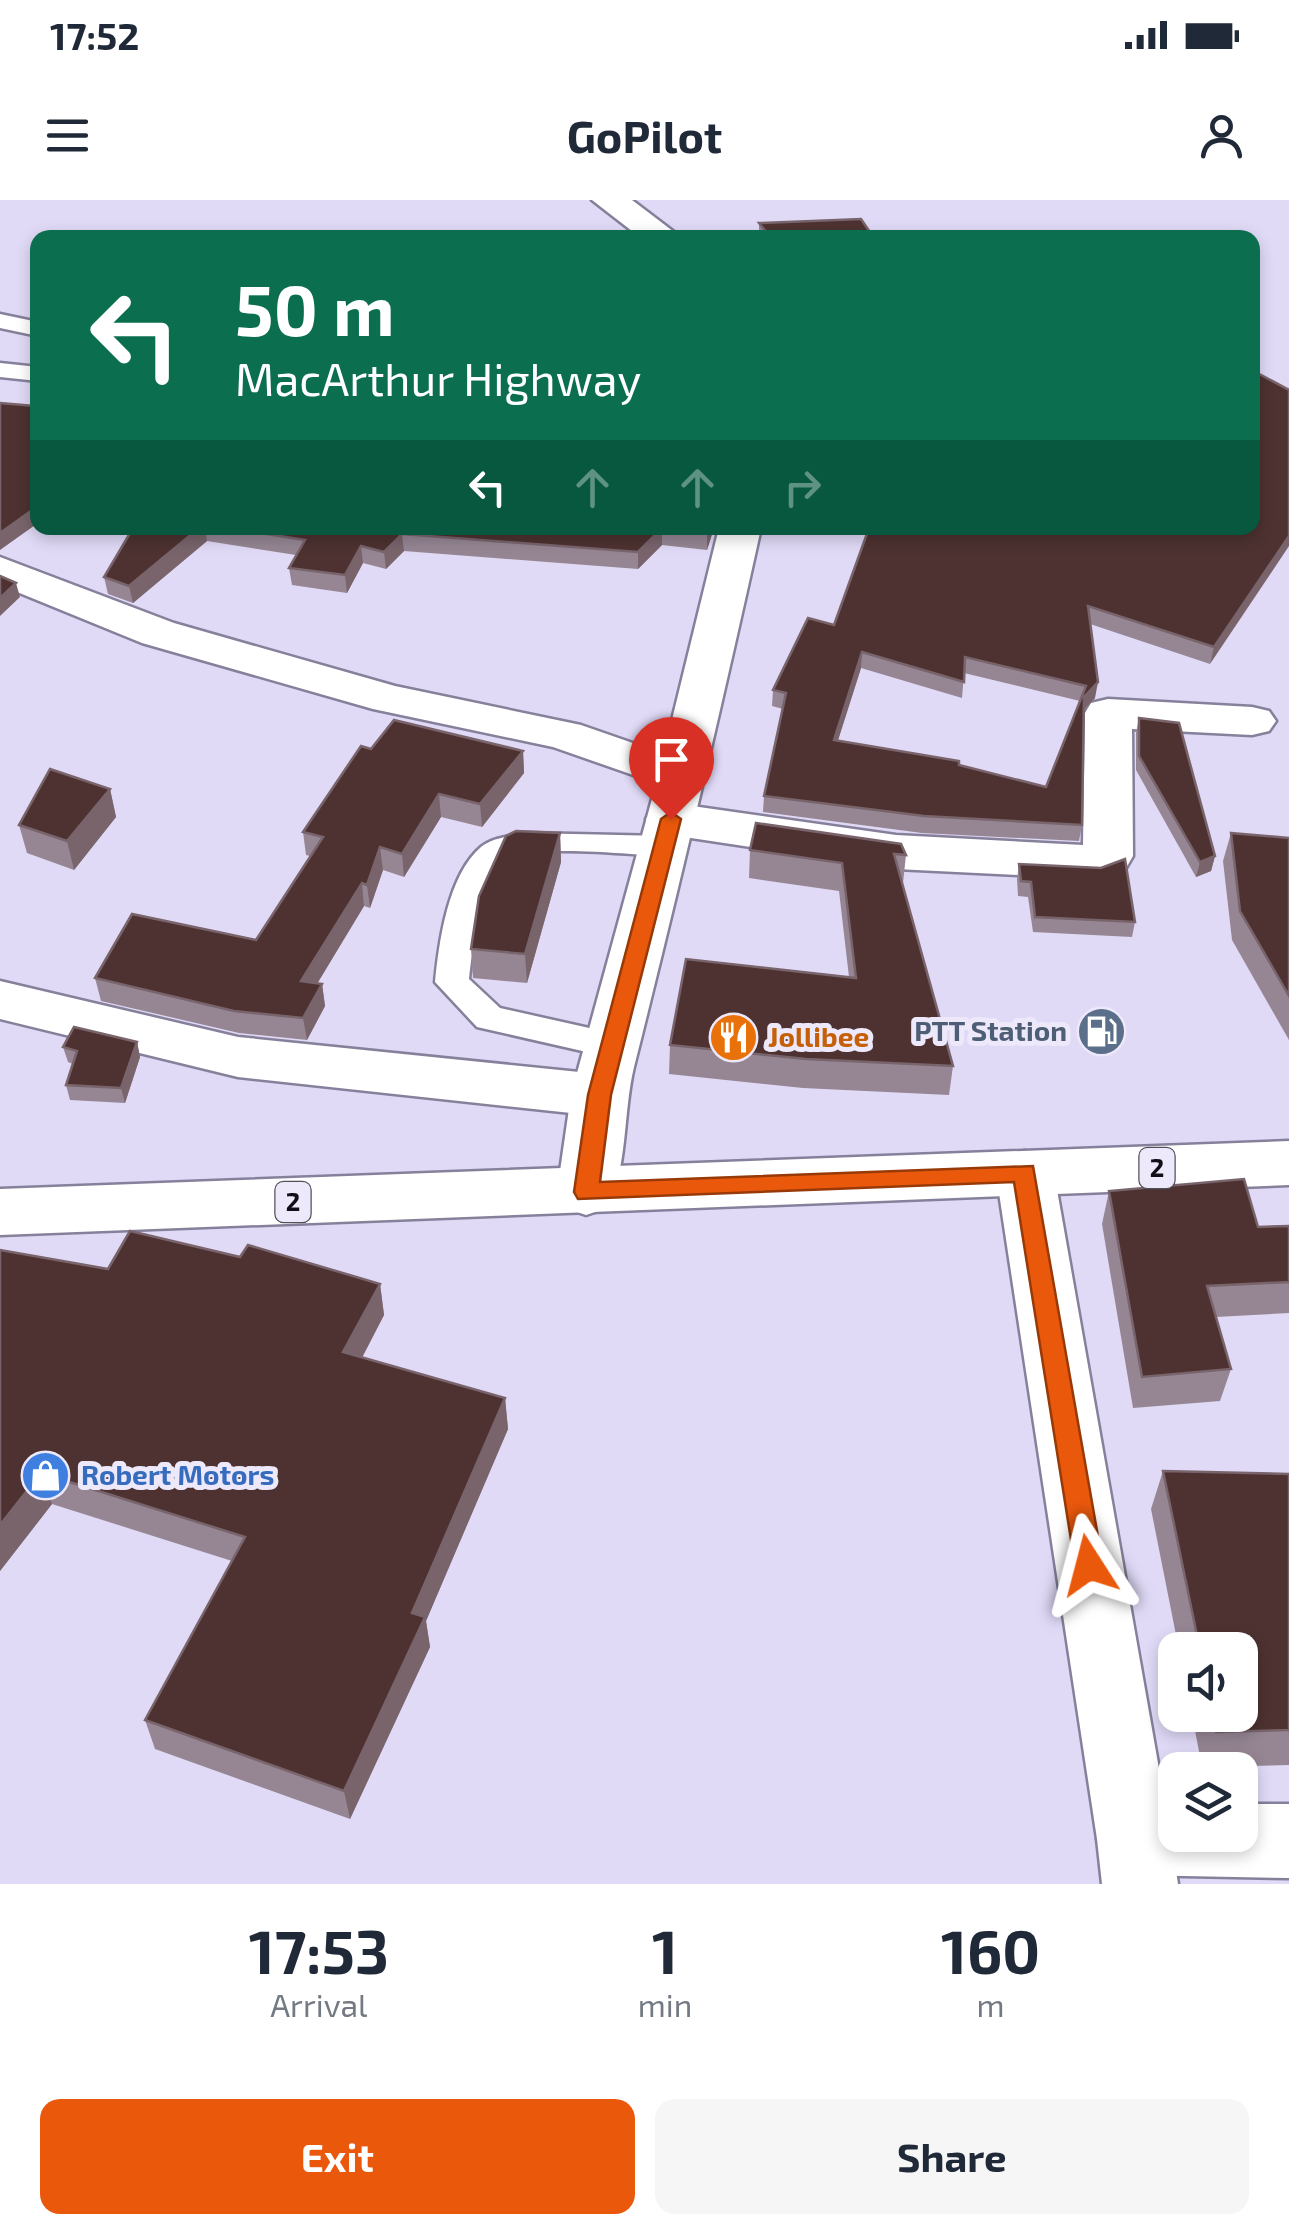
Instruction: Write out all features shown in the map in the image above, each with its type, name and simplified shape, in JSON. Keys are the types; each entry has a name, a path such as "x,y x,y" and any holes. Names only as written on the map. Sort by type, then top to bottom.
{"main road":[{"path":"609,200 653,230"},
{"path":"586,1192 606,1070 673,814 738,535"},
{"path":"0,570 158,634 389,699 564,735 673,814 896,852 1098,862 1108,856 1111,834 1108,713 1252,721"},
{"path":"0,1000 238,1057 606,1070"},
{"name":"2","path":"0,1212 1289,1162"},
{"path":"1025,1172 1137,1862 1289,1840"}],"lane":[{"path":"0,321 30,327"},
{"path":"0,370 30,373"},
{"path":"606,1070 489,1018 452,982 454,952 482,868 494,852 673,814"}],"building":[{"path":"861,219 869,230 765,230 759,223"},
{"path":"1260,374 1289,390 1289,536 1214,647 1088,606 1098,682 1084,697 1082,825 924,816 764,796 786,693 773,690 808,618 834,625 866,535 1260,535","holes":["862,652 964,682 965,657 1086,686 1046,787 959,765 959,761 834,740"]},
{"path":"0,403 30,406 30,512 0,533"},
{"path":"129,535 191,535 129,586 104,577"},
{"path":"273,535 401,535 384,552 361,546 345,575 289,568 305,540"},
{"path":"415,535 655,535 638,552"},
{"path":"0,576 16,583 0,598"},
{"path":"1139,718 1179,723 1215,856 1200,862 1139,756"},
{"path":"394,720 523,751 480,804 439,794 402,854 380,847 367,885 362,883 301,981 322,984 303,1018 234,1011 95,978 132,914 256,940 323,837 303,832 361,746 371,749"},
{"path":"50,769 110,789 67,841 19,825"},
{"path":"756,823 901,844 906,855 894,854 953,1066 806,1059 670,1045 686,959 856,978 842,863 750,850"},
{"path":"516,831 560,833 525,954 471,949 479,896 506,836"},
{"path":"1231,833 1289,838 1289,996 1240,911"},
{"path":"1125,859 1135,922 1035,917 1031,882 1021,881 1019,864 1101,868"},
{"path":"74,1027 137,1042 121,1088 66,1085 77,1051 63,1047"},
{"path":"1244,1179 1258,1227 1289,1226 1289,1282 1207,1286 1231,1369 1142,1377 1109,1191"},
{"path":"130,1231 240,1257 248,1245 380,1284 343,1352 505,1398 412,1613 425,1617 344,1791 145,1720 245,1537 41,1473 0,1525 0,1250 108,1269"},
{"path":"1163,1471 1289,1474 1289,1730 1258,1731 1258,1632 1196,1632"}],"place":[{"name":"PTT Station","path":"1102,1031"},
{"name":"Jollibee","path":"733,1037"},
{"name":"Robert Motors","path":"46,1475"}],"route":[{"path":"671,819 599,1095 586,1192 1025,1172 1089,1565"}]}
